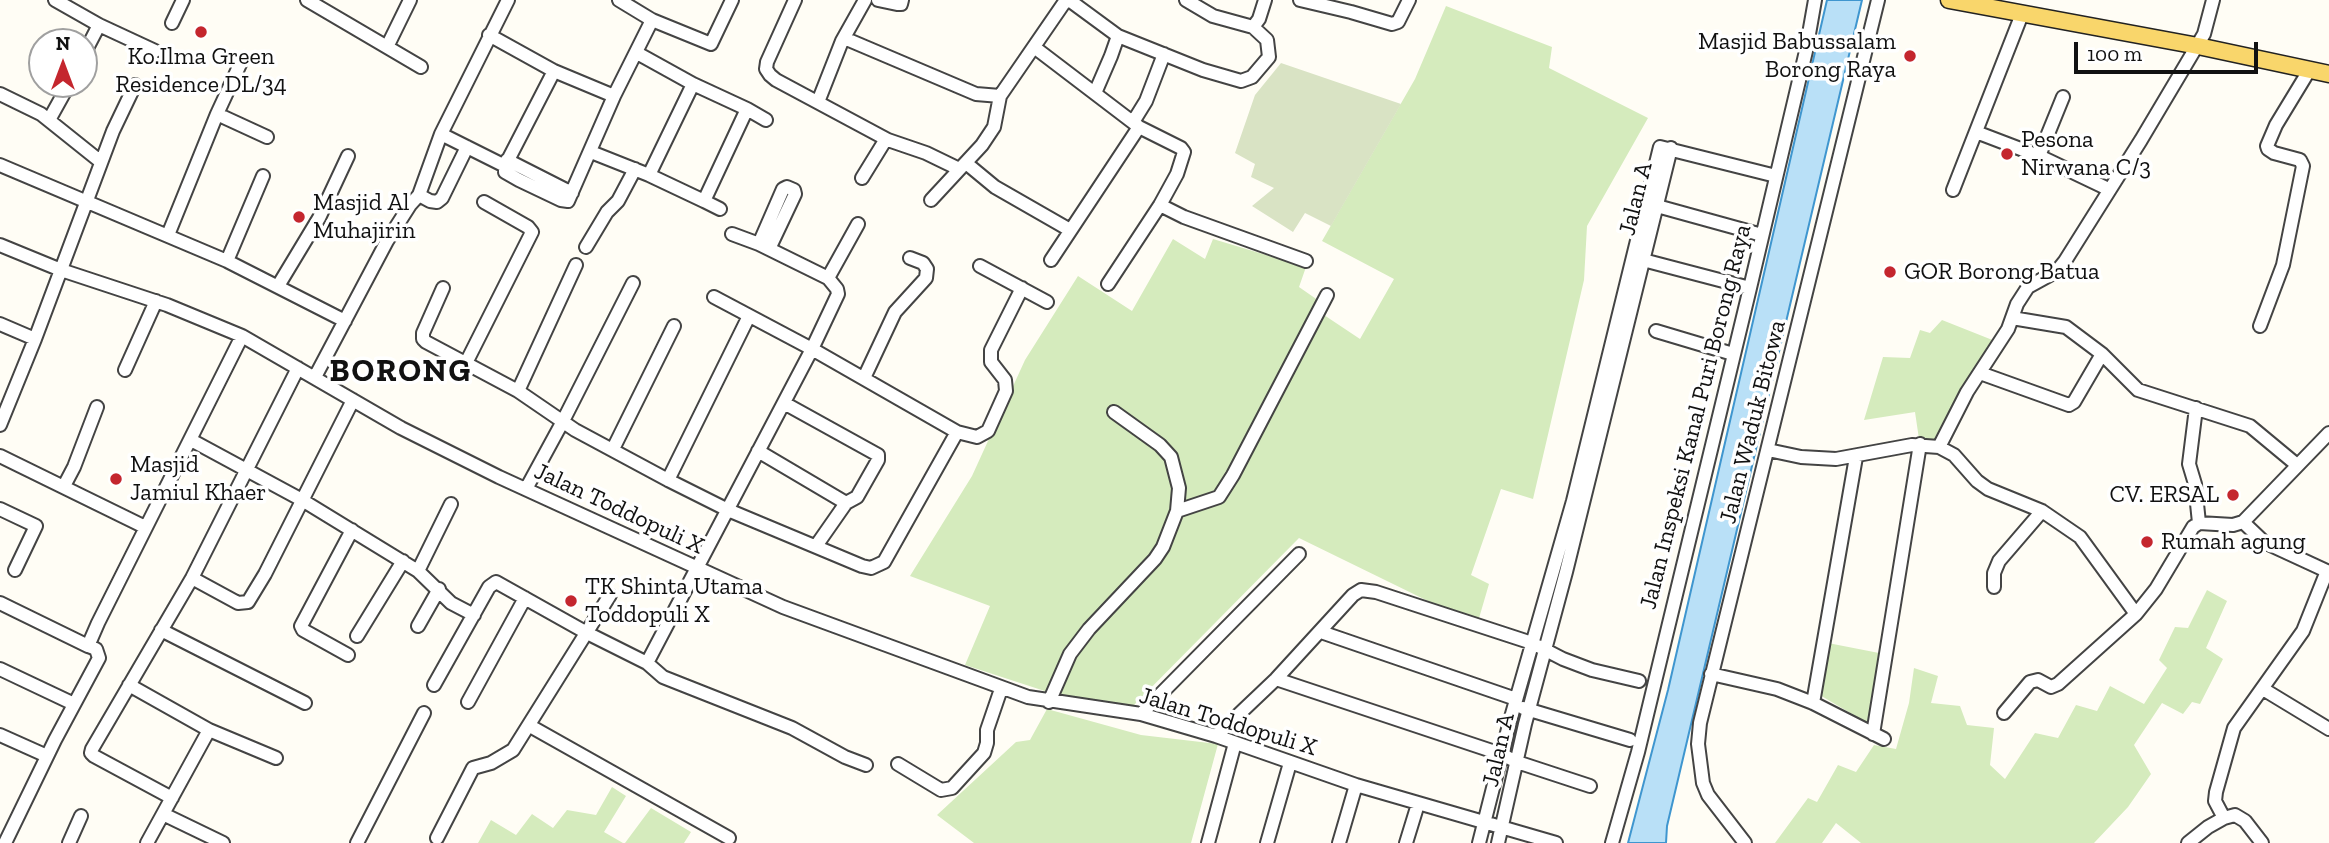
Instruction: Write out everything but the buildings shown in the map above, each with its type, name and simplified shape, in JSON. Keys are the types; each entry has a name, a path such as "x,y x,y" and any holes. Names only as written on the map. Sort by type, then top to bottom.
{"main road":[{"path":"1949,0 2198,46 2329,74"}],"street":[{"path":"55,0 99,25 155,51"},
{"path":"172,23 183,0"},
{"path":"307,0 421,67"},
{"path":"331,14 338,0"},
{"path":"387,47 410,0"},
{"path":"315,377 387,241 419,195 440,134 508,0"},
{"path":"619,0 652,20 712,44 732,0"},
{"path":"795,0 767,62 766,69 776,80 886,139 963,166 1070,230"},
{"path":"818,102 844,38 865,0"},
{"path":"878,0 897,4 901,4 902,0"},
{"path":"931,200 994,127 1000,96 1068,0 1118,36 1229,79 1245,80 1252,77 1269,57 1267,40 1254,27 1213,16 1186,0"},
{"path":"1254,27 1265,0"},
{"path":"1300,0 1392,24 1398,22 1409,0"},
{"name":"Jalan Inspeksi Kanal Puri Borong Raya","path":"1612,843 1651,697 1750,288 1806,51 1815,0"},
{"name":"Jalan Waduk Bitowa","path":"1745,843 1708,795 1699,769 1700,723 1878,0"},
{"path":"1939,447 1958,408 2003,339 2017,304 2028,287 2057,271 2065,261 2198,46 2213,0"},
{"path":"1953,190 2022,14"},
{"path":"554,71 506,163 505,172 568,201 614,96 638,53 652,20"},
{"path":"489,36 554,71 614,96"},
{"path":"1095,93 1118,36"},
{"path":"844,38 976,94 1000,96"},
{"path":"1034,47 1136,125 1184,152 1177,174 1160,205 1108,284"},
{"path":"638,53 766,120"},
{"path":"1051,260 1136,125 1164,54"},
{"path":"168,235 242,60"},
{"path":"2260,326 2283,265 2303,166 2300,160 2274,153 2267,146 2276,125 2310,69"},
{"path":"649,175 693,84"},
{"path":"0,425 113,131 135,85"},
{"path":"0,94 49,120 101,162"},
{"path":"2039,156 2063,97"},
{"path":"49,120 61,98"},
{"path":"704,201 747,109"},
{"path":"217,114 267,137"},
{"path":"1976,132 2039,156 2104,187"},
{"path":"440,134 506,163"},
{"path":"862,178 886,139"},
{"path":"419,195 437,202 442,198 467,146"},
{"name":"Jalan A","path":"1498,843 1660,148 1671,148 1643,260 1629,290"},
{"path":"1671,148 1776,176"},
{"path":"591,152 649,175 720,209"},
{"path":"278,286 319,218 348,156"},
{"path":"0,165 227,261 345,321"},
{"path":"586,247 607,212 618,201 635,169"},
{"path":"227,261 263,176"},
{"path":"466,363 532,232 528,227 484,202"},
{"path":"1160,205 1184,217 1306,261"},
{"path":"1657,206 1762,235"},
{"path":"828,278 858,224"},
{"path":"647,663 812,349 838,294 828,278 732,233"},
{"name":"Jalan Toddopuli X","path":"0,245 61,270 156,301 242,336 401,428 526,489 783,607 1001,688 1049,702 1142,714 1216,736 1356,785 1556,843"},
{"path":"864,378 895,312 926,278 927,269 923,263 910,258"},
{"path":"1643,260 1750,288"},
{"path":"518,391 576,265"},
{"path":"980,266 1047,302"},
{"path":"526,489 564,421 633,283"},
{"path":"443,288 423,333 423,339 518,391 575,430 668,480 728,510 862,566 871,568 884,562 957,432"},
{"path":"714,298 812,349 957,432 976,438 988,430 1006,391 1002,375 991,362 991,351 1022,288"},
{"path":"1177,512 1219,497 1328,295"},
{"path":"125,370 156,301"},
{"path":"668,480 749,316"},
{"path":"2012,318 2055,323 2066,327 2102,354 2142,393 2250,426 2297,465"},
{"path":"0,324 35,339"},
{"path":"613,449 674,326"},
{"path":"1656,331 1733,354"},
{"path":"88,646 242,336"},
{"path":"1980,373 2069,405 2074,402 2102,354"},
{"path":"172,798 91,753 192,578 298,368"},
{"path":"192,578 238,603 248,602 265,574 353,400"},
{"path":"784,403 878,455 878,460 856,497 846,503 816,547"},
{"path":"64,486 97,407"},
{"path":"2196,408 2189,464 2195,484 2199,523"},
{"path":"1049,702 1070,653 1155,559 1163,547 1177,512 1179,488 1171,457 1160,444 1114,412"},
{"path":"2004,713 2030,682 2038,680 2051,687 2058,684 2136,614 2156,589 2188,534 2199,523 2233,525 2243,522 2329,433"},
{"path":"191,440 302,500 403,561 418,571 452,603 474,615"},
{"path":"1768,450 1813,459 1856,457 1920,444 1939,447 1954,456 1988,489 2042,511 2080,537 2136,614"},
{"path":"1711,674 1777,688 1814,703 1878,737 1920,444"},
{"path":"758,451 846,503"},
{"path":"0,456 145,527"},
{"path":"1814,703 1856,457"},
{"name":"Jalan A","path":"1480,843 1532,643 1578,503"},
{"path":"418,571 452,504"},
{"path":"0,509 36,526 15,570"},
{"path":"1994,587 1994,573 1999,561 2042,511"},
{"path":"2224,818 2215,801 2216,792 2234,728 2303,631 2328,572 2264,542 2243,522"},
{"path":"348,654 303,631 301,626 352,530"},
{"path":"1142,714 1299,554"},
{"path":"357,636 403,561"},
{"path":"434,685 492,583 502,584 587,634 647,663 663,677 792,728 845,757 866,765"},
{"path":"418,626 439,589"},
{"path":"1216,736 1276,679 1353,595 1361,590 1532,643 1592,670 1639,681"},
{"path":"438,838 473,768 491,763 513,750 610,595"},
{"path":"468,702 525,598"},
{"path":"0,603 96,649 99,658 5,843"},
{"path":"161,630 305,703"},
{"path":"1321,632 1529,709 1630,740"},
{"path":"0,669 74,705"},
{"path":"1276,679 1590,786"},
{"path":"129,685 209,730 276,758"},
{"path":"898,764 941,790 952,788 984,753 987,730 1001,688"},
{"path":"2263,688 2329,729"},
{"path":"357,843 424,713"},
{"path":"530,726 729,838"},
{"path":"147,843 209,730"},
{"path":"0,735 47,757"},
{"path":"1208,843 1235,743"},
{"path":"1266,843 1290,763"},
{"path":"1339,843 1356,785"},
{"path":"1406,843 1418,804"},
{"path":"163,814 223,843"},
{"path":"2188,843 2224,818 2235,815 2241,818 2262,843"},
{"path":"69,843 81,816"},
{"path":"1480,843 1490,843"}],"green space":[{"path":"1446,6 1552,47 1549,68 1648,118 1587,226 1584,280 1533,499 1501,489 1471,575 1489,584 1477,625 1299,538 1131,708 1057,695 965,665 990,606 910,576 972,476 1025,360 1078,276 1132,311 1173,239 1205,259 1213,239 1306,267 1299,287 1322,303 1324,315 1360,339 1394,279 1322,241 1415,79"},
{"path":"1281,63 1401,104 1331,226 1305,213 1293,232 1252,206 1274,188 1251,177 1255,164 1235,153 1255,95"},
{"path":"1942,320 2000,343 1937,441 1919,439 1915,412 1864,420 1883,357 1910,358 1920,330 1930,333"},
{"path":"2207,590 2227,601 2206,648 2223,659 2200,704 2192,702 2183,714 2162,703 2134,745 2151,774 2128,807 2094,843 1861,843 1836,823 1822,843 1775,843 1808,798 1817,802 1838,765 1856,772 1874,745 1896,749 1909,703 1914,668 1938,676 1931,703 1960,706 1967,725 1994,728 1990,765 2005,779 2035,733 2058,738 2076,705 2097,711 2110,686 2144,704 2167,668 2159,660 2175,627 2188,628"},
{"path":"1828,643 1879,653 1869,724 1818,694"},
{"path":"1047,709 1141,735 1218,744 1191,843 974,843 937,815 1016,742 1030,740"},
{"path":"612,787 626,796 604,832 623,843 478,843 491,820 516,835 532,814 553,828 567,810 596,815"},
{"path":"651,808 691,832 684,843 625,843"}],"water":[{"path":"1827,0 1862,0 1667,826 1666,843 1628,843 1668,690"}],"place":[{"name":"Ko.Ilma Green Residence DL/34","path":"201,32"},
{"name":"Masjid Babussalam Borong Raya","path":"1910,56"},
{"name":"Pesona Nirwana C/3","path":"2007,154"},
{"name":"Masjid Al Muhajirin","path":"299,217"},
{"name":"GOR Borong Batua","path":"1890,272"},
{"name":"Masjid Jamiul Khaer","path":"116,479"},
{"name":"CV. ERSAL","path":"2233,495"},
{"name":"Rumah agung","path":"2147,542"},
{"name":"TK Shinta Utama Toddopuli X","path":"571,601"}],"district":[{"name":"BORONG","path":"401,372"}]}
